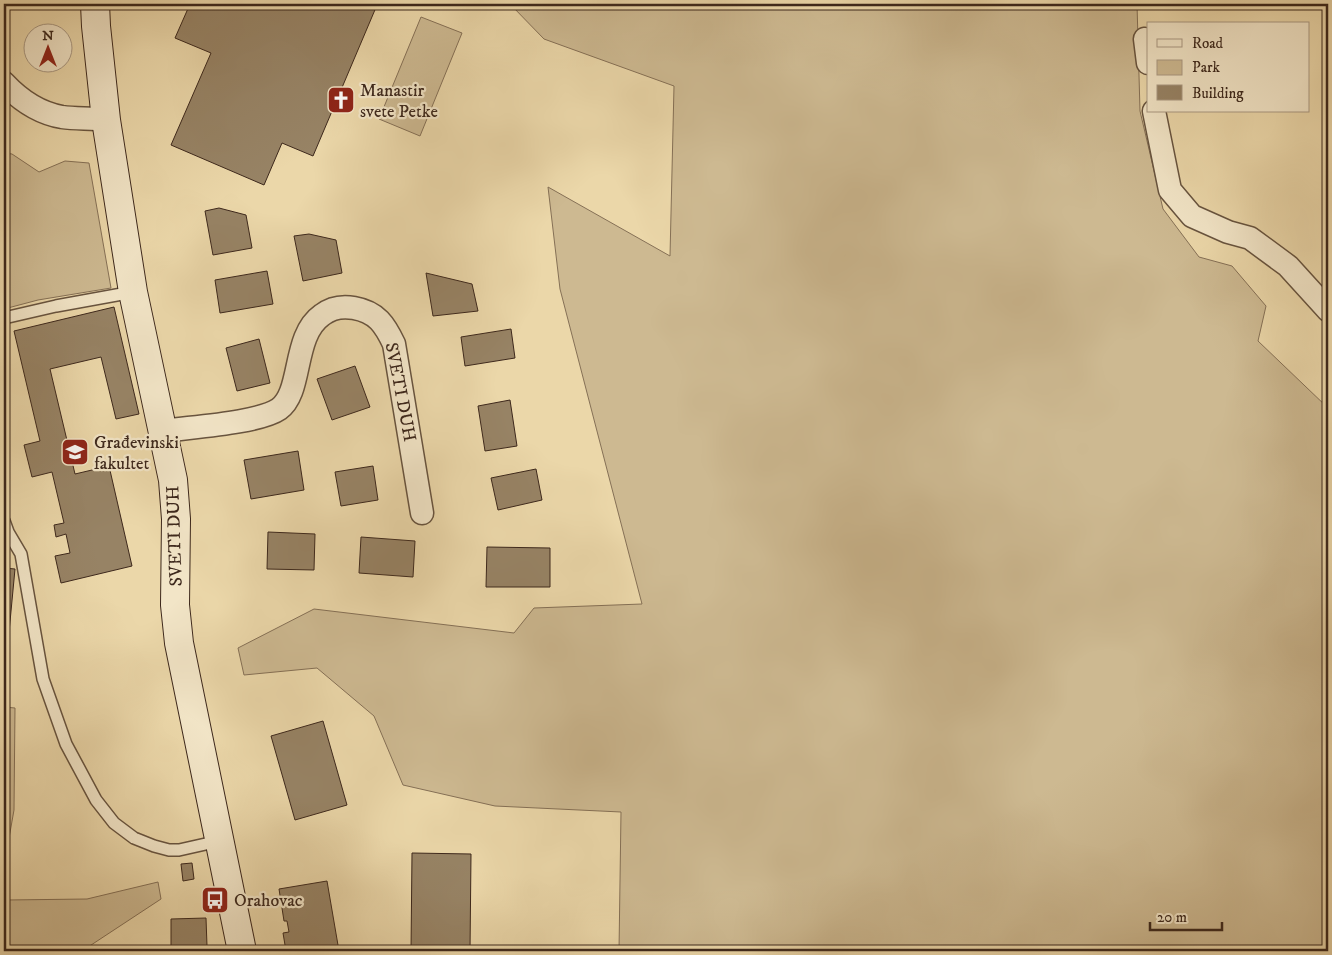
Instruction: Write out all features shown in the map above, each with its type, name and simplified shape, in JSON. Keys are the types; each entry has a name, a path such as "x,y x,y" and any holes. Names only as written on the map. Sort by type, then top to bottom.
{"main road":[{"name":"SVETI DUH","path":"95,4 106,120 133,292 164,431 175,499 175,605 179,643 242,951"}],"street":[{"path":"1145,39 1147,55"},
{"path":"4,83 12,92 33,107 61,117 106,120"},
{"path":"1154,112 1170,190 1192,216 1228,232 1250,238 1288,266 1328,310"},
{"name":"SVETI DUH","path":"164,431 248,419 272,413 280,408 287,399 292,388 304,341 317,318 328,311 340,308 354,308 367,312 381,320 394,344 422,513"}],"lane":[{"path":"4,318 133,292"},
{"path":"4,521 21,554 43,679 66,744 96,800 114,823 134,838 154,846 169,850 179,850 219,841"}],"green space":[{"path":"510,4 1137,4 1140,111 1163,209 1199,257 1232,266 1266,306 1258,341 1328,408 1328,458 1324,462 1328,466 1328,951 619,951 621,812 495,806 403,785 374,716 317,668 244,675 238,648 314,609 514,633 534,608 642,604 560,289 548,187 670,256 674,86 544,39"},
{"path":"421,17 462,33 420,136 379,119"},
{"path":"4,153 12,154 39,172 65,161 89,163 111,288 38,300 4,309"},
{"path":"4,707 15,708 14,810 6,855 4,855"},
{"path":"158,882 161,899 82,951 4,951 4,893 7,900 87,899"}],"building":[{"path":"8,4 38,4 37,9"},
{"path":"190,4 377,5 313,156 282,143 264,185 171,145 211,53 175,38"},
{"path":"219,208 246,215 252,248 213,255 205,211"},
{"path":"309,234 336,240 342,273 303,281 294,236"},
{"path":"267,271 273,304 220,313 215,280"},
{"path":"426,273 472,284 478,311 433,316"},
{"path":"114,307 139,414 116,419 101,357 50,369 75,474 109,466 132,566 61,583 55,556 70,553 66,534 56,537 54,525 64,523 52,472 32,477 24,445 40,441 14,331"},
{"path":"511,329 515,358 465,366 461,337"},
{"path":"259,339 270,383 237,391 226,348"},
{"path":"355,366 370,407 332,420 317,379"},
{"path":"510,400 517,446 485,451 478,406"},
{"path":"298,451 304,490 251,499 244,460"},
{"path":"373,466 378,500 341,506 335,472"},
{"path":"536,469 542,500 498,510 491,478"},
{"path":"268,532 315,534 314,570 267,569"},
{"path":"361,537 415,541 413,577 359,573"},
{"path":"487,547 550,548 550,587 486,587"},
{"path":"4,568 15,569 4,685"},
{"path":"323,721 347,805 295,820 271,736"},
{"path":"412,853 471,854 470,951 411,951"},
{"path":"192,863 194,879 183,881 181,864"},
{"path":"327,881 339,951 286,951 283,933 289,932 287,921 284,921 279,889"},
{"path":"206,918 207,946 171,947 171,919"}],"place":[{"name":"Manastir svete Petke","path":"341,100"},
{"name":"Građevinski fakultet","path":"75,452"},
{"name":"Orahovac","path":"215,900"}]}
